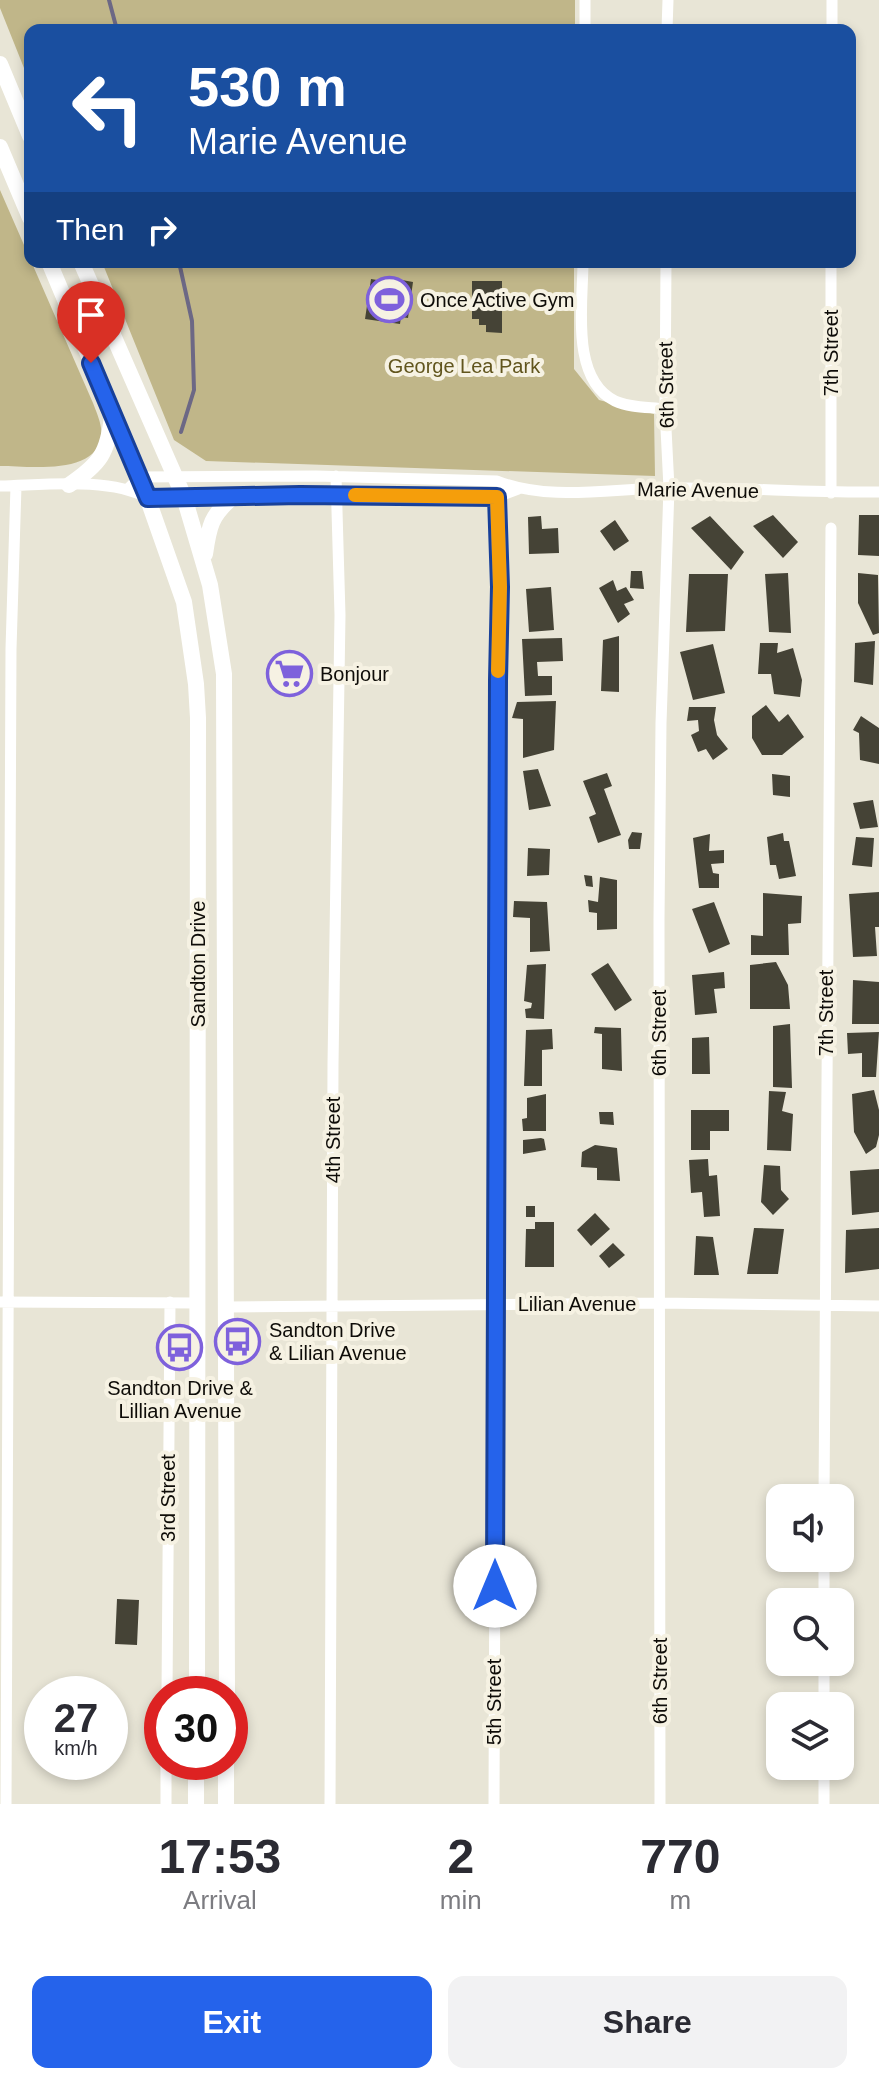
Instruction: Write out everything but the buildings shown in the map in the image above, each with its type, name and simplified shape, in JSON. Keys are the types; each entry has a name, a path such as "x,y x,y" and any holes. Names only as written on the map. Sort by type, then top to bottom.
{"main road":[{"path":"0,64 24,122"},
{"path":"0,147 24,204"},
{"name":"Sandton Drive","path":"52,268 113,412 134,483 148,498 184,602 196,684 197,1676"},
{"name":"Sandton Drive","path":"84,268 176,475 204,560 220,642 226,718 227,1676"},
{"path":"69,485 89,472 102,457 108,444 113,412"},
{"path":"204,560 209,526 215,514 234,496"},
{"path":"196,1780 196,1804"},
{"path":"226,1780 226,1804"}],"street":[{"path":"585,0 585,24"},
{"path":"667,24 668,0"},
{"path":"832,0 832,24"},
{"path":"583,268 583,332 589,374 615,401 665,409"},
{"name":"6th Street","path":"660,1804 661,738 669,488 665,409 666,268"},
{"name":"7th Street","path":"831,268 831,493"},
{"name":"Marie Avenue","path":"134,483 176,475 336,476 497,481 518,489 569,491 669,488 879,492"},
{"name":"4th Street","path":"330,1804 335,852 340,615 336,476"},
{"path":"0,486 134,483"},
{"path":"6,1804 4,1302 11,649 16,486"},
{"name":"Marie Avenue","path":"148,498 337,495 497,497 518,489"},
{"name":"5th Street","path":"494,1804 500,619 497,497"},
{"name":"7th Street","path":"824,1484 831,528"},
{"path":"4,1302 197,1303"},
{"name":"3rd Street","path":"167,1676 170,1302"},
{"name":"Lilian Avenue","path":"227,1307 659,1303 879,1306"},
{"path":"166,1780 166,1804"},
{"path":"824,1780 824,1804"}],"green space":[{"path":"0,0 575,0 575,24 24,24 24,68 0,8"},
{"path":"0,190 24,245 24,268 34,268 101,428 99,444 91,455 79,462 47,467 0,466"},
{"name":"George Lea Park","path":"104,268 574,268 574,369 599,400 654,414 655,476 206,461 174,440"}],"waterway":[{"path":"109,0 115,24"},
{"path":"180,268 192,321 194,390 181,432"}],"slow traffic":[{"path":"355,495 497,497 500,587 498,671"}],"place":[{"name":"Once Active Gym","path":"389,300"},
{"name":"Bonjour","path":"289,674"},
{"name":"Sandton Drive & Lilian Avenue","path":"238,1341"},
{"name":"Sandton Drive & Lillian Avenue","path":"180,1348"}],"route":[{"path":"91,363 148,498 300,495 497,497 500,619 495,1586"}]}
